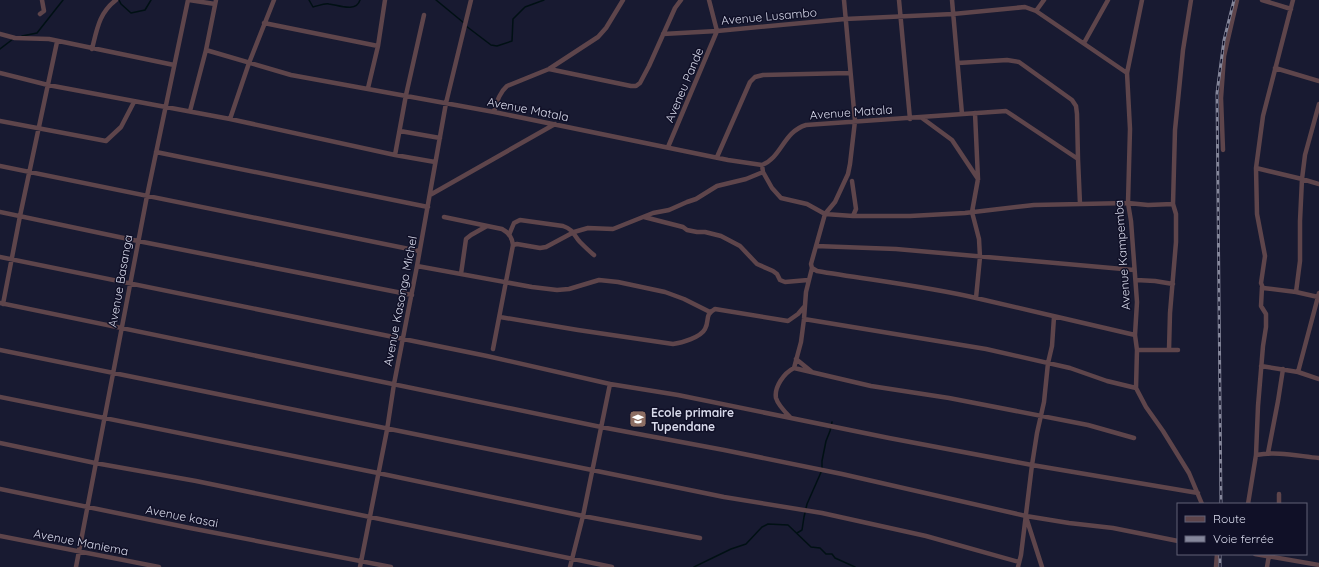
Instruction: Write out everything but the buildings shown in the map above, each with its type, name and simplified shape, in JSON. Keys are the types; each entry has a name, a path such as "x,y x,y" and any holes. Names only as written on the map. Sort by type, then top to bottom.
{"street":[{"path":"40,14 44,11 42,0"},
{"path":"92,49 103,14 109,5 116,0"},
{"path":"188,0 215,2 206,50 190,111"},
{"name":"Avenue Basanga","path":"76,567 146,196 188,0"},
{"path":"230,119 249,63 274,0"},
{"path":"368,88 378,46 384,0"},
{"name":"Avenue Kasongo Michel","path":"360,567 387,430 394,384 412,295 446,103 472,0"},
{"path":"494,112 502,90 549,69 598,37 606,28 623,0"},
{"path":"549,69 636,86 640,83 649,66 675,8 681,0"},
{"path":"709,0 718,31"},
{"path":"790,417 776,399 776,393 780,381 794,368 801,342 808,280 812,268 811,264 825,214 835,202 848,174 855,121 849,73 844,0"},
{"path":"899,0 910,118"},
{"path":"952,0 962,114"},
{"path":"1044,0 1036,11 1127,73"},
{"path":"1084,43 1108,0"},
{"name":"Avenue Kampemba","path":"1142,0 1127,73 1130,129 1128,203 1131,221 1137,302 1135,335 1137,350 1136,388 1146,408 1163,431 1189,473 1202,503"},
{"path":"1169,350 1170,313 1176,242 1176,214 1173,204 1175,130 1183,50 1191,0"},
{"path":"1223,150 1221,98 1224,56 1237,0"},
{"path":"1262,0 1291,9"},
{"path":"1248,503 1256,454 1256,430 1266,319 1266,314 1261,306 1261,283 1265,256 1257,214 1256,168 1263,116 1293,0"},
{"name":"Avenue Lusambo","path":"663,34 718,31 845,20 953,14 1025,7 1036,11"},
{"path":"394,155 424,15"},
{"path":"264,23 378,46"},
{"name":"Aveneu Pande","path":"668,147 718,31"},
{"path":"0,34 15,38 49,39 57,42 174,65"},
{"path":"57,42 2,304 601,427 688,442 842,474 1026,516 1113,528 1177,541"},
{"name":"Avenue Matala","path":"206,50 291,75 406,95 762,165 772,159 792,133 798,128 806,125 1006,111 1078,160"},
{"path":"958,63 1006,60 1019,62 1072,100 1076,106 1077,114 1080,204"},
{"path":"1275,68 1319,81"},
{"path":"0,73 48,85 134,102 190,111 394,155 435,162"},
{"path":"717,157 750,82 756,77 763,75 849,73"},
{"path":"0,121 106,141 121,126 134,102"},
{"path":"1296,292 1300,261 1302,179 1305,155 1319,104"},
{"path":"975,113 978,179 972,212 979,239 980,256 976,298"},
{"path":"922,118 952,140 978,179"},
{"path":"430,195 555,124"},
{"path":"400,131 440,138"},
{"path":"156,152 428,207"},
{"path":"762,165 763,172 772,188 781,198 807,204 825,214 853,216 910,216 972,212 1034,205 1128,203 1148,205 1173,204"},
{"path":"0,166 420,251"},
{"path":"1256,168 1319,184"},
{"path":"513,245 517,244 540,248 546,247 567,234 588,228 613,229 696,199 717,186 746,179 763,172"},
{"path":"852,181 856,209 853,216"},
{"path":"0,212 412,295"},
{"path":"444,217 502,229 512,239 513,245 493,349"},
{"path":"644,217 683,227 687,230 721,236 740,246 758,264 773,271 777,274 780,280 785,282 808,280"},
{"path":"509,235 514,223 520,220 563,226 574,232 577,239 594,256"},
{"path":"461,274 466,239 487,226"},
{"path":"816,246 896,249 1134,270"},
{"path":"0,257 486,356 610,384 790,417 1032,465 1198,493"},
{"path":"417,266 532,287 557,290 569,289 599,280 618,282 665,292 684,299 710,312"},
{"path":"812,268 817,271 933,289 1135,335"},
{"path":"1136,280 1173,284"},
{"path":"1262,287 1318,295 1298,372"},
{"path":"500,317 673,344 682,343 700,334 705,329 710,312 715,309 788,321 798,314 804,307"},
{"path":"0,350 201,390 387,430 451,441 724,497 822,512 926,536 1018,565 1021,555 1032,465 1040,416 1044,402 1048,363 1052,346 1054,317"},
{"path":"804,319 969,346 1070,368 1107,381 1136,388"},
{"path":"1137,350 1178,350"},
{"path":"796,359 816,374"},
{"path":"1261,366 1298,372 1319,379"},
{"path":"794,368 871,386 949,398 1088,425 1134,438"},
{"path":"1268,453 1283,369"},
{"path":"570,567 584,516 610,384"},
{"path":"0,397 584,516 700,538"},
{"path":"0,443 95,463 196,481 369,518 612,567"},
{"path":"1256,454 1268,453 1319,458"},
{"name":"Avenue kasai","path":"0,489 391,567"},
{"path":"1279,494 1279,503"},
{"path":"1026,516 1042,567"},
{"name":"Avenue Maniema","path":"0,536 159,567"},
{"path":"1216,567 1217,555"},
{"path":"1267,567 1269,556 1319,565"}],"waterway":[{"path":"22,36 37,33 63,0"},
{"path":"119,0 121,4 131,13 145,10 151,0"},
{"path":"309,0 313,7 323,4 351,7 358,4 360,0"},
{"path":"436,0 464,23"},
{"path":"466,26 491,45 497,46 512,41 513,19 525,7 544,0"},
{"path":"0,49 13,39"},
{"path":"797,533 802,530 807,504 822,470 822,461 826,441 832,422"},
{"path":"694,567 731,549 746,544 762,527 768,524 788,525 811,547 820,548 826,554 832,554 835,558 855,567"}],"railway":[{"path":"1221,503 1217,93 1224,40 1234,0"},
{"path":"1220,555 1220,567"}],"place":[{"name":"Ecole primaire Tupendane","path":"638,419"}]}
